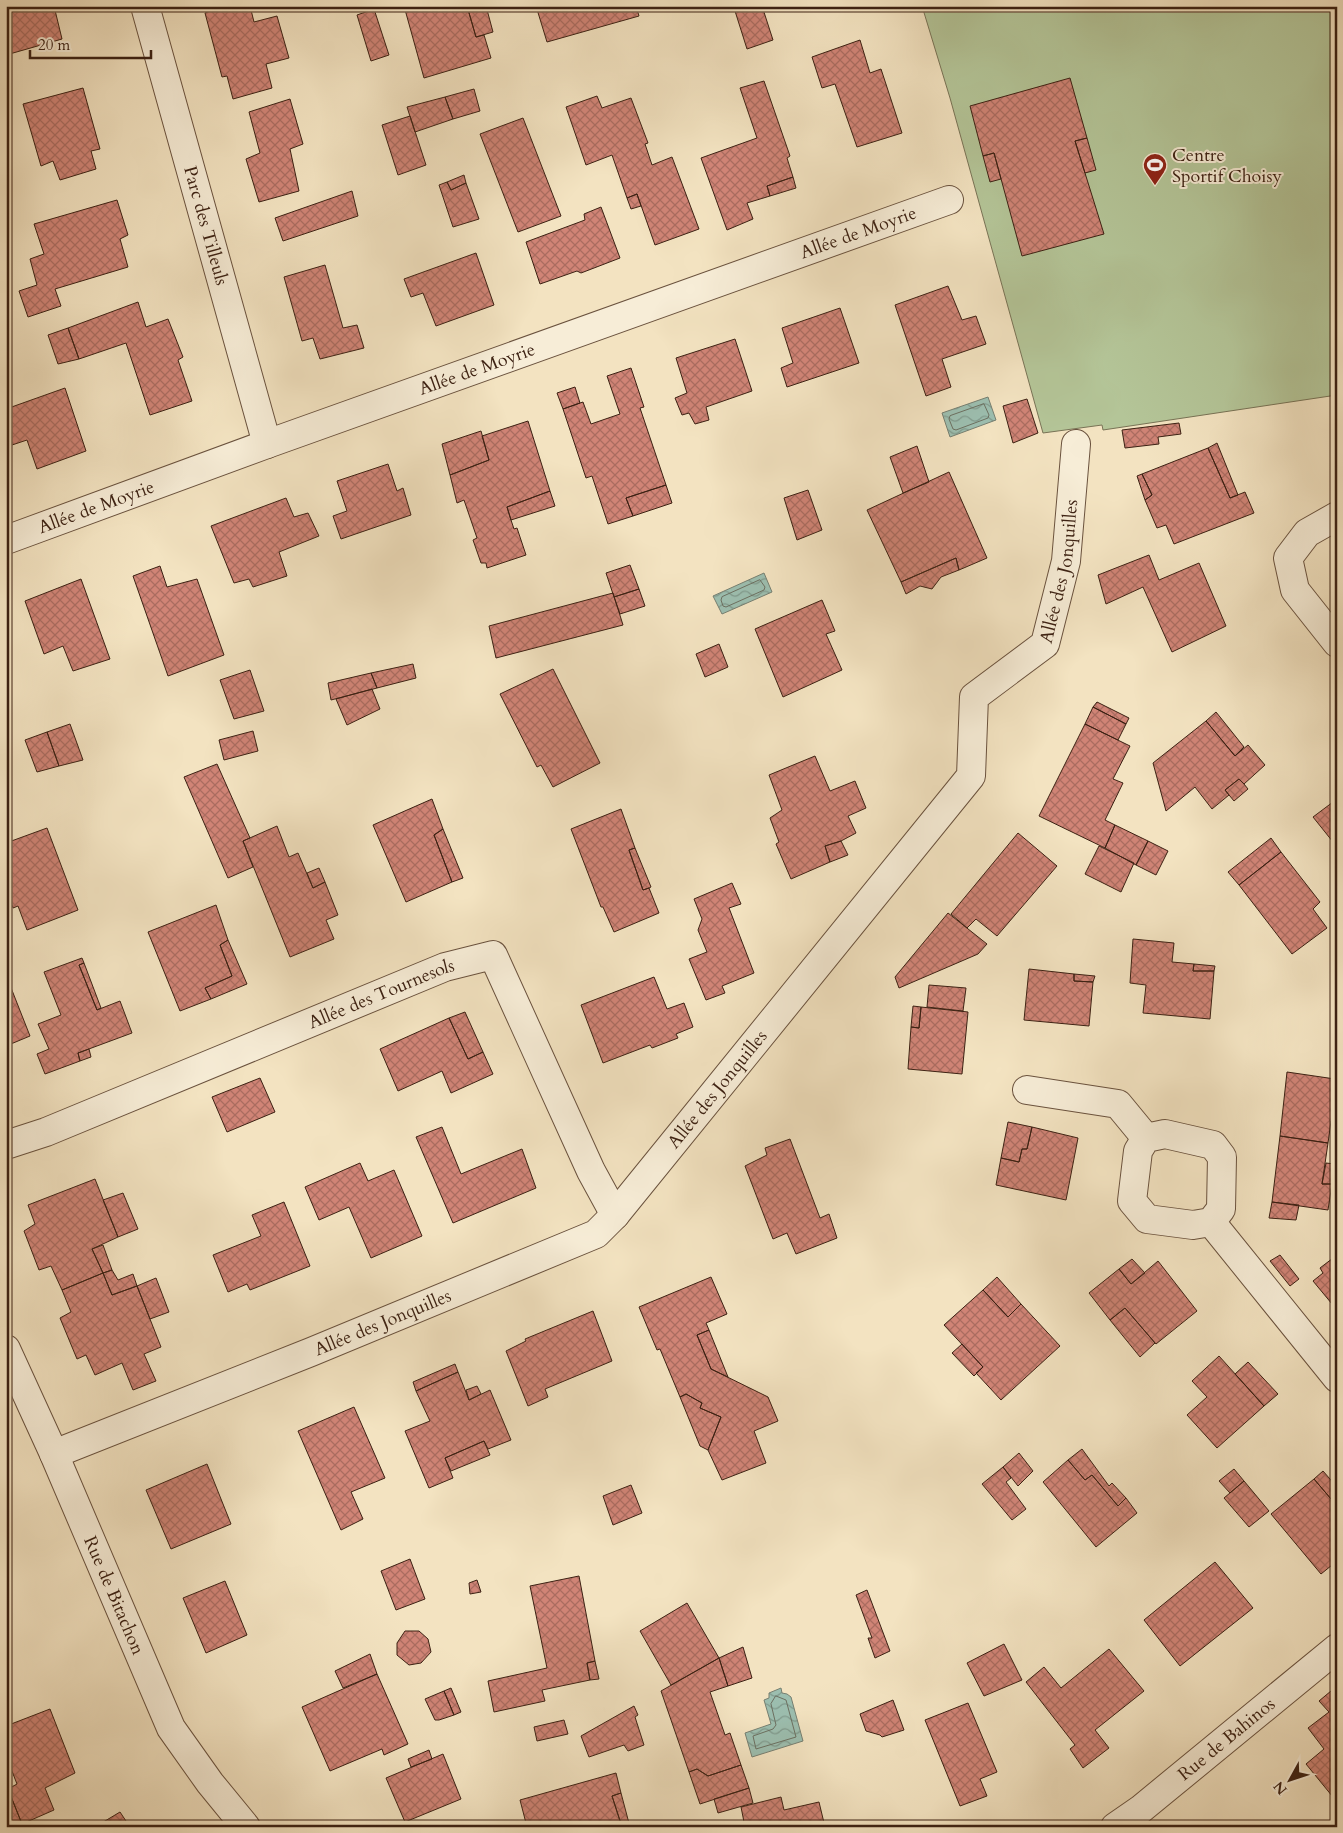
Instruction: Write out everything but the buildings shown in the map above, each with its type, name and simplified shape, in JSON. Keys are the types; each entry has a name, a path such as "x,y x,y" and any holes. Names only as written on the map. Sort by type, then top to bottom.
{"street":[{"name":"Parc des Tilleuls","path":"146,6 267,444"},
{"name":"Allée de Moyrie","path":"6,540 267,444 949,200"},
{"name":"Allée des Jonquilles","path":"54,1454 321,1348 596,1234 615,1215 971,776 974,697 1045,644 1066,560 1076,444"},
{"path":"1337,516 1307,533 1288,558 1295,590 1337,643"},
{"name":"Allée des Tournesols","path":"6,1145 46,1132 445,966 493,955 591,1171 615,1215"},
{"path":"1027,1090 1118,1104 1146,1138"},
{"path":"1164,1134 1213,1145 1222,1157 1221,1209 1210,1222 1193,1225 1146,1219 1132,1201 1138,1151 1146,1138 1164,1134"},
{"path":"1210,1222 1337,1378"},
{"name":"Rue de Bitachon","path":"6,1349 54,1454 171,1728 210,1784 246,1827"},
{"name":"Rue de Bahinos","path":"1115,1827 1142,1808 1337,1648"}],"shaded area":[{"name":"Centre Sportif Choisy","path":"922,6 1337,6 1337,395 1103,430 1102,425 1043,433 950,98"}],"water":[{"path":"988,397 996,420 950,437 942,413"},
{"path":"764,573 772,592 722,614 713,596"},
{"path":"781,1688 782,1693 791,1697 803,1741 752,1757 745,1733 771,1724 764,1700 769,1698 769,1693"}],"place":[{"name":"Centre Sportif Choisy","path":"1155,186"}]}
